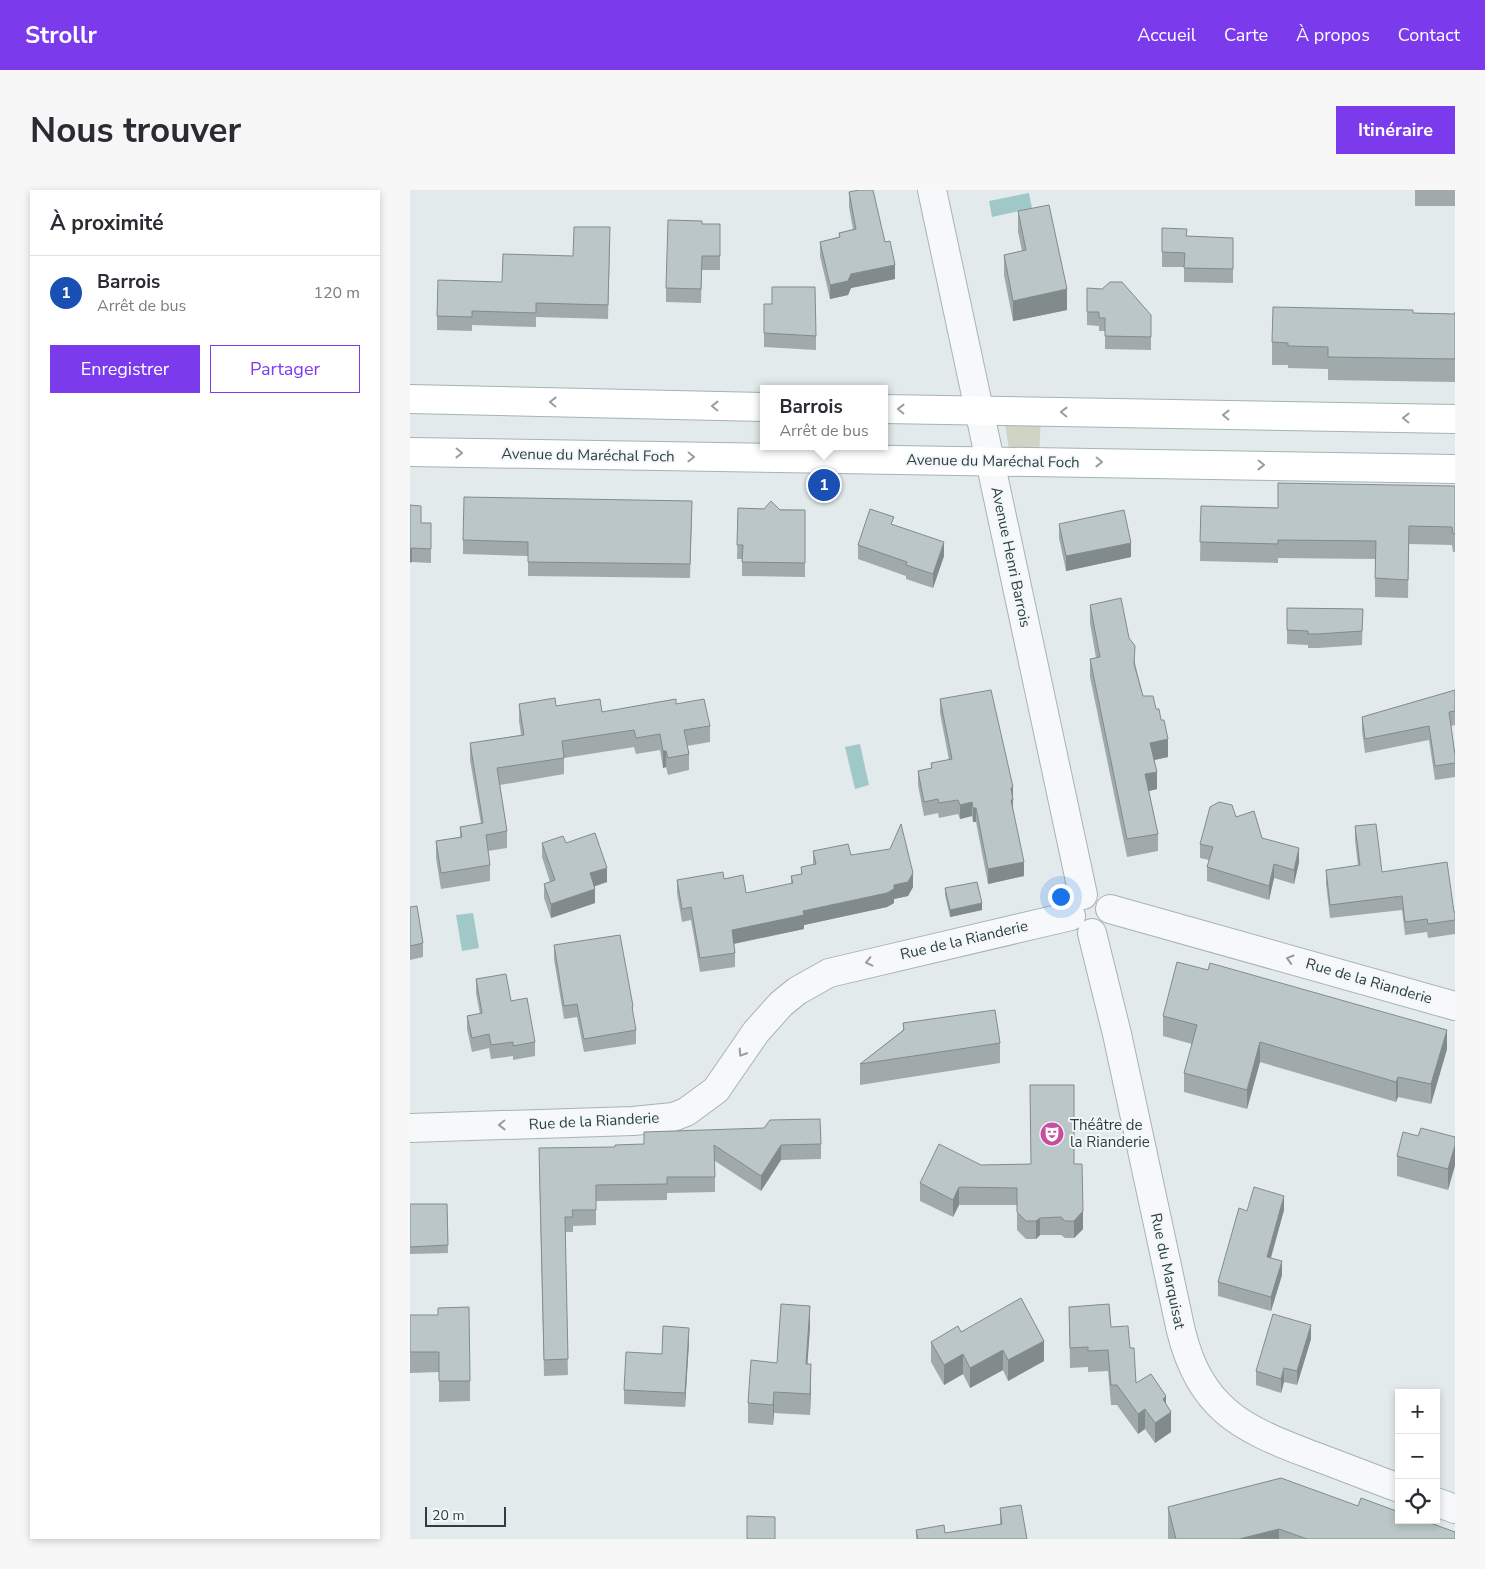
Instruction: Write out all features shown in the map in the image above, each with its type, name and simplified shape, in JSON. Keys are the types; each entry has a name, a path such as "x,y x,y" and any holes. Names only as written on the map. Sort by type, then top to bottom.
{"main road":[{"path":"410,400 760,407"},
{"path":"888,409 1455,419"},
{"name":"Avenue du Maréchal Foch","path":"410,452 1455,469"}],"street":[{"name":"Avenue Henri Barrois","path":"932,190 990,460 1077,905"},
{"path":"1100,895 1110,909 1111,914 1107,925 1092,933 1078,929 1077,905 1100,895"},
{"name":"Rue de la Rianderie","path":"410,1128 632,1121 673,1117 693,1108 716,1090 756,1032 781,1004 797,991 829,973 1077,905"},
{"name":"Rue de la Rianderie","path":"1110,909 1455,1006"},
{"name":"Rue du Marquisat","path":"1092,933 1117,1034 1181,1331 1186,1350 1199,1379 1218,1405 1243,1425 1274,1440 1395,1486"},
{"path":"1440,1504 1455,1510"}],"green space":[{"path":"1041,420 1039,455 1009,449 1005,424"}],"water":[{"path":"1029,193 1032,208 992,217 989,201"},
{"path":"860,744 869,785 855,789 845,747"},
{"path":"473,913 479,948 462,951 456,915"}],"building":[{"path":"873,190 885,242 890,241 895,265 851,274 848,281 830,285 820,242 840,237 839,233 856,229 849,192"},
{"path":"1049,205 1067,289 1013,301 1004,255 1026,250 1018,211"},
{"path":"668,220 702,221 702,224 720,224 720,256 702,256 701,289 666,288"},
{"path":"574,227 610,227 608,305 536,303 536,313 472,311 472,317 437,316 438,280 502,282 503,254 573,256"},
{"path":"1162,228 1187,229 1186,236 1233,238 1233,269 1184,268 1185,253 1162,252"},
{"path":"1110,282 1122,282 1151,315 1151,337 1105,336 1105,318 1099,318 1099,312 1087,312 1087,288 1102,289"},
{"path":"772,287 815,287 816,336 764,333 764,304 772,304"},
{"path":"1273,307 1413,310 1413,313 1455,314 1455,359 1328,357 1328,347 1288,346 1288,343 1272,342"},
{"path":"1278,483 1455,486 1455,534 1453,534 1452,527 1409,526 1408,580 1375,578 1376,541 1278,540 1278,544 1200,542 1201,506 1278,508"},
{"path":"464,497 692,501 690,564 528,562 528,542 463,540"},
{"path":"771,501 780,510 805,510 805,563 742,562 743,545 737,545 738,508 764,509"},
{"path":"410,505 421,506 421,523 431,523 431,549 410,549"},
{"path":"870,509 894,517 891,524 944,542 933,574 906,565 907,562 858,545"},
{"path":"1124,510 1131,543 1066,556 1059,524"},
{"path":"1121,598 1129,638 1135,646 1134,664 1143,696 1153,696 1156,709 1159,709 1161,720 1164,720 1168,739 1150,743 1157,772 1145,774 1158,834 1127,839 1090,659 1100,657 1090,605"},
{"path":"1287,608 1363,609 1362,631 1308,634 1308,631 1287,630"},
{"path":"991,690 1013,787 1011,788 1013,800 1011,800 1024,862 988,869 976,808 973,808 972,802 960,805 958,800 939,803 938,799 924,802 918,771 932,768 931,763 952,759 940,699"},
{"path":"1455,690 1455,711 1449,712 1455,763 1435,766 1429,726 1365,739 1362,717"},
{"path":"555,698 556,706 600,699 602,712 676,699 676,704 704,699 710,726 684,730 689,754 668,758 666,751 663,751 660,734 636,738 634,730 562,741 564,758 497,768 507,831 486,835 490,865 441,873 436,841 462,837 460,827 483,823 470,743 524,735 519,704"},
{"path":"1219,802 1232,805 1236,817 1254,811 1262,838 1299,848 1294,870 1274,864 1269,886 1207,867 1213,847 1200,844 1210,807"},
{"path":"901,824 913,873 908,882 894,885 894,889 887,893 803,911 804,915 732,930 735,953 700,958 691,907 682,909 677,880 723,872 724,879 743,875 746,893 793,883 791,876 802,874 801,867 816,864 813,851 848,844 851,855 890,849"},
{"path":"1376,824 1382,872 1447,862 1455,920 1428,924 1427,919 1405,922 1402,896 1330,905 1326,870 1360,865 1355,826"},
{"path":"595,833 607,868 590,873 595,889 551,904 544,884 555,880 542,843 563,836 566,843"},
{"path":"977,882 982,903 950,910 945,888"},
{"path":"417,906 423,943 410,946 410,907"},
{"path":"620,935 636,1030 584,1039 577,1004 564,1006 554,945"},
{"path":"1177,962 1208,970 1210,963 1447,1030 1431,1084 1398,1077 1396,1082 1260,1042 1247,1090 1184,1073 1197,1025 1163,1016"},
{"path":"506,974 511,1001 527,998 535,1042 513,1046 513,1042 491,1045 489,1034 472,1038 467,1016 482,1013 476,979"},
{"path":"995,1010 1000,1043 860,1064 904,1030 903,1023"},
{"path":"1030,1085 1074,1085 1074,1164 1082,1164 1083,1211 1074,1221 1065,1221 1061,1217 1026,1221 1017,1212 1017,1188 959,1187 953,1200 920,1183 939,1144 981,1165 1031,1164"},
{"path":"820,1119 821,1144 781,1145 761,1176 714,1145 715,1177 667,1177 667,1184 596,1185 596,1210 572,1210 573,1217 565,1217 568,1359 544,1360 539,1148 615,1147 615,1145 644,1144 644,1132 764,1128 770,1120"},
{"path":"1421,1128 1455,1137 1455,1145 1448,1169 1397,1156 1403,1132 1418,1136"},
{"path":"1254,1187 1284,1196 1267,1257 1282,1261 1271,1297 1218,1282 1239,1208 1247,1211"},
{"path":"410,1204 447,1204 448,1245 410,1247"},
{"path":"1021,1298 1044,1341 1008,1360 1003,1350 970,1368 963,1354 944,1365 931,1342 958,1326 961,1332"},
{"path":"781,1304 810,1306 806,1364 811,1364 810,1394 774,1392 773,1405 748,1403 751,1360 777,1363"},
{"path":"1109,1304 1111,1327 1128,1326 1130,1348 1134,1348 1136,1383 1151,1374 1166,1396 1163,1399 1171,1412 1155,1423 1145,1409 1138,1414 1117,1385 1111,1385 1108,1350 1088,1351 1088,1347 1070,1348 1069,1307"},
{"path":"469,1307 470,1381 439,1381 439,1352 410,1352 410,1315 438,1315 438,1308"},
{"path":"1273,1314 1311,1325 1297,1371 1284,1368 1281,1379 1256,1371"},
{"path":"663,1326 689,1328 685,1393 624,1390 626,1352 662,1354"},
{"path":"1281,1478 1358,1506 1361,1498 1395,1511 1395,1524 1433,1524 1455,1532 1455,1539 1307,1539 1279,1529 1239,1539 1176,1539 1168,1507"},
{"path":"1021,1505 1027,1539 918,1539 916,1530 944,1525 945,1533 1002,1524 1000,1508"},
{"path":"747,1516 775,1517 775,1539 747,1539"}],"place":[{"name":"Barrois","path":"824,485"},
{"name":"Théâtre de la Rianderie","path":"1052,1134"}]}
